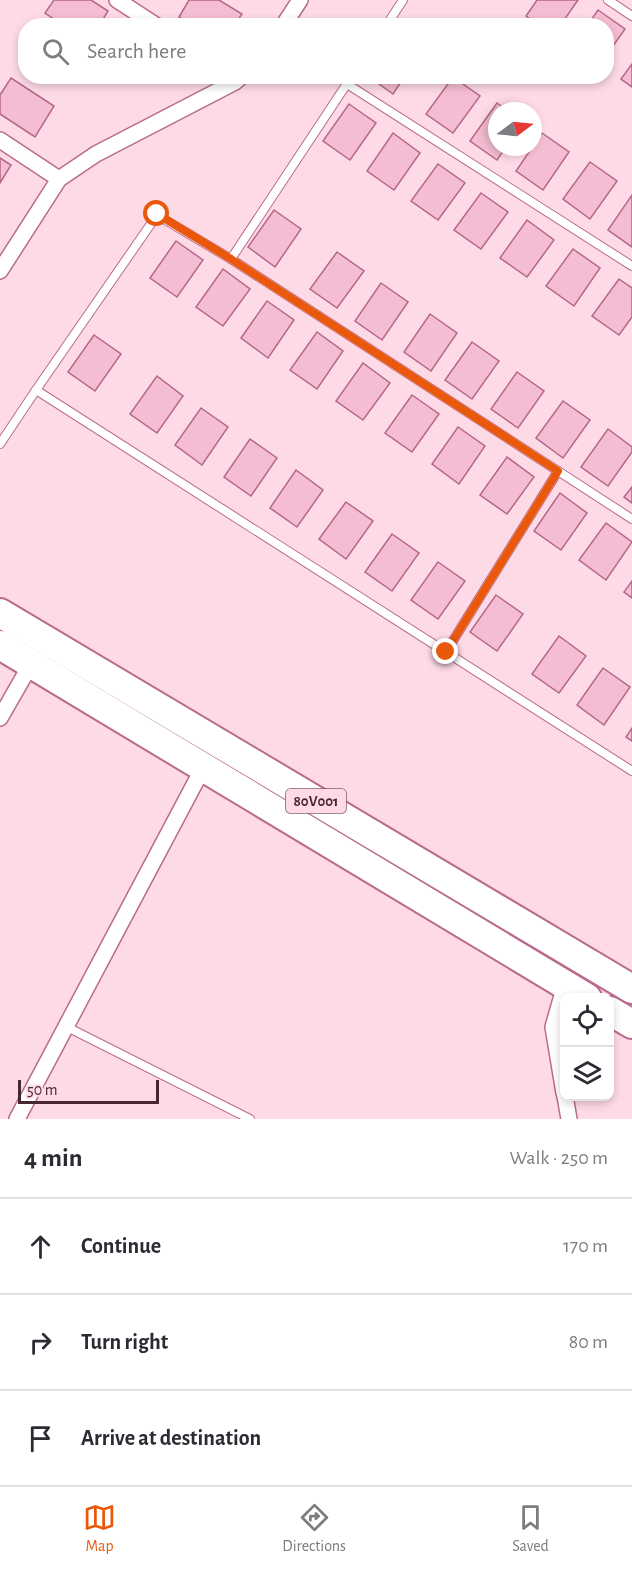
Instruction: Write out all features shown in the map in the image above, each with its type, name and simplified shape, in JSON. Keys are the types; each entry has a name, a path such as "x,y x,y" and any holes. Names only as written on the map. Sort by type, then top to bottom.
{"highway":[{"name":"80V001","path":"0,613 632,989"},
{"name":"80V001","path":"0,645 576,991"},
{"path":"614,1014 632,1024"}],"street":[{"path":"117,0 145,18"},
{"path":"288,18 300,0"},
{"path":"0,271 59,178 96,154 225,84"},
{"path":"0,140 59,178"},
{"path":"0,718 31,664"},
{"path":"17,1119 203,768"},
{"path":"560,1067 553,1028 576,991"},
{"path":"566,1101 569,1119"}],"lane":[{"path":"391,18 403,0"},
{"path":"608,0 632,16"},
{"path":"231,259 347,84 632,266"},
{"path":"0,444 157,214 231,259 632,519"},
{"path":"36,390 632,771"},
{"path":"446,652 558,471"},
{"path":"67,1027 250,1119"}],"building":[{"path":"54,0 91,0 108,11 104,18 52,18 45,13"},
{"path":"189,0 219,0 242,14 239,18 179,17"},
{"path":"537,0 578,0 566,18 529,18 526,16"},
{"path":"598,10 609,18 592,18"},
{"path":"614,21 625,29 614,45"},
{"path":"632,64 632,87 621,79"},
{"path":"11,78 54,106 35,137 0,114 0,95"},
{"path":"379,84 400,84 393,94"},
{"path":"448,84 463,84 480,96 453,133 426,114"},
{"path":"349,104 376,123 350,160 323,141"},
{"path":"488,116 488,154 470,141"},
{"path":"393,133 420,153 394,190 367,171"},
{"path":"542,133 569,152 543,190 516,171 526,156 542,156"},
{"path":"0,158 11,165 0,183"},
{"path":"590,162 617,181 590,219 563,199"},
{"path":"438,164 465,183 438,220 411,201"},
{"path":"481,193 508,212 481,249 454,230"},
{"path":"632,195 632,247 608,230"},
{"path":"274,210 301,229 275,267 248,247"},
{"path":"527,220 554,240 527,277 500,258"},
{"path":"176,241 203,260 177,297 150,278"},
{"path":"573,249 600,268 574,306 546,286"},
{"path":"337,252 364,271 337,308 310,289"},
{"path":"223,269 250,289 223,326 196,307"},
{"path":"619,279 632,288 632,317 619,335 592,316"},
{"path":"381,283 408,302 382,340 355,321"},
{"path":"267,301 294,320 268,358 241,338"},
{"path":"430,314 457,333 431,371 404,352"},
{"path":"317,332 343,351 317,389 290,370"},
{"path":"94,335 121,354 95,391 68,372"},
{"path":"472,342 499,361 472,399 445,380"},
{"path":"363,363 390,383 363,420 336,401"},
{"path":"517,372 544,391 518,428 491,409"},
{"path":"157,376 183,396 157,433 130,414"},
{"path":"412,395 439,414 412,452 385,433"},
{"path":"563,401 590,420 563,458 536,438"},
{"path":"201,408 228,427 202,465 175,445"},
{"path":"458,427 485,446 459,484 432,464"},
{"path":"608,429 632,447 632,452 608,486 581,467"},
{"path":"250,439 277,458 251,496 224,477"},
{"path":"507,457 534,477 507,514 480,495"},
{"path":"296,470 323,490 297,527 270,508"},
{"path":"632,487 632,503 624,497"},
{"path":"560,493 587,513 561,550 534,531"},
{"path":"346,502 373,521 346,559 319,539"},
{"path":"606,523 632,542 606,580 579,560"},
{"path":"392,534 419,553 392,591 365,572"},
{"path":"438,562 465,581 438,619 411,600"},
{"path":"632,581 632,598 624,592"},
{"path":"496,595 523,614 497,651 470,632"},
{"path":"559,636 586,656 559,693 532,674"},
{"path":"603,668 630,687 604,725 577,705"},
{"path":"632,728 632,741 626,737"}],"route":[{"path":"157,214 231,259 558,471 446,652"}]}
